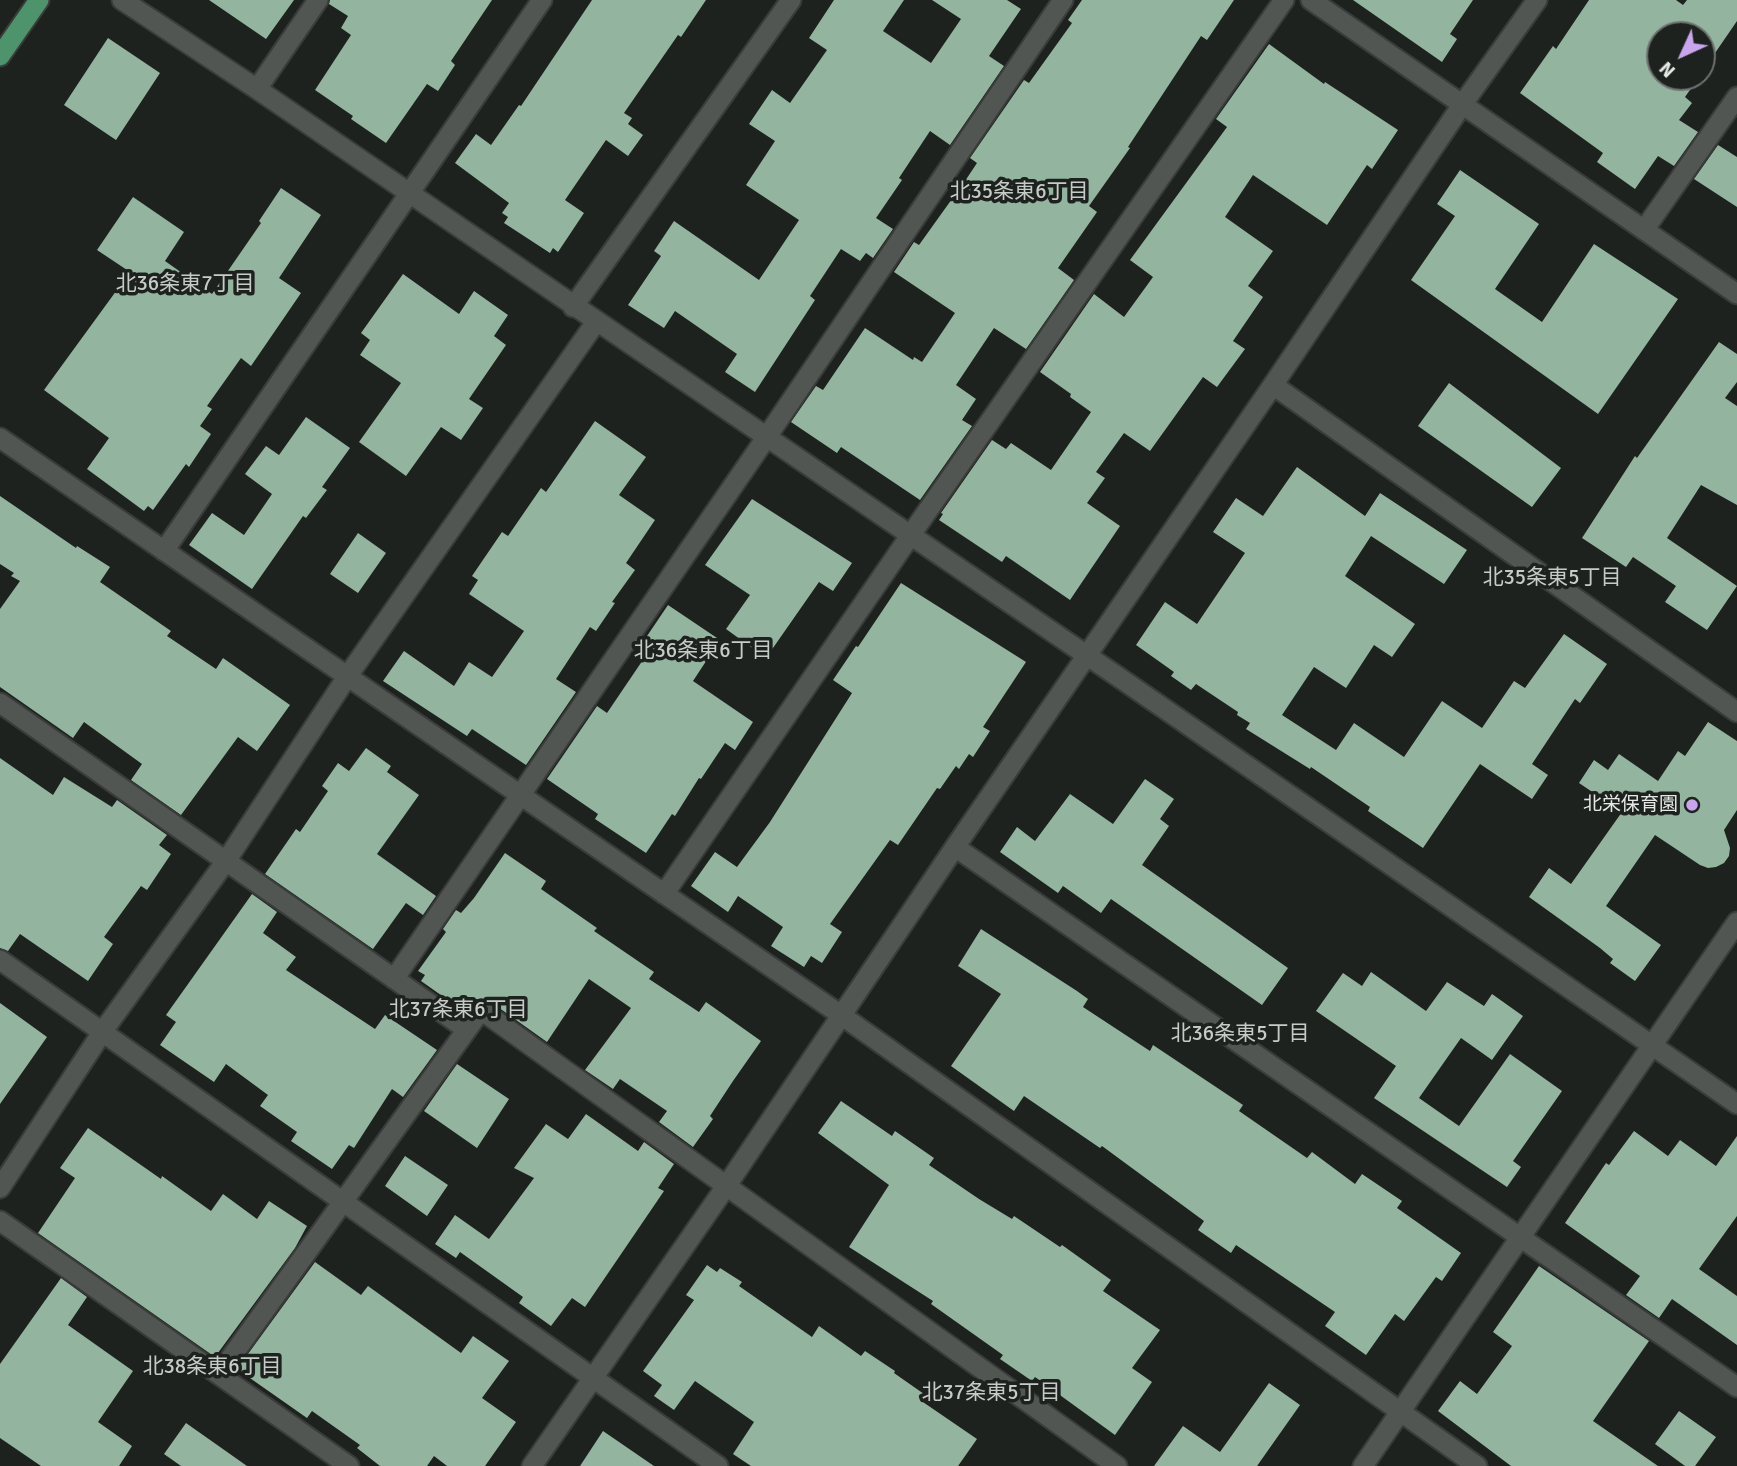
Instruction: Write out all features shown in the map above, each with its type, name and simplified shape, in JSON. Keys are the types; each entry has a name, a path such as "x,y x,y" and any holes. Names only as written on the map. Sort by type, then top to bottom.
{"main road":[{"path":"0,56 39,0"}],"street":[{"path":"122,0 257,89 1087,656 1737,1104"},
{"path":"257,89 318,0"},
{"path":"164,551 542,0"},
{"path":"573,307 790,0"},
{"path":"394,979 1063,0"},
{"path":"664,894 1284,0"},
{"path":"1311,0 1737,294"},
{"path":"532,1466 727,1185 1462,104 1536,0"},
{"path":"1644,230 1737,97"},
{"path":"0,1188 103,1031 226,861 347,677 596,322"},
{"path":"1273,385 1737,712"},
{"path":"0,438 841,1015 1477,1466"},
{"path":"0,703 466,1029"},
{"path":"955,847 1737,1387"},
{"path":"1363,1466 1737,922"},
{"path":"0,960 718,1466"},
{"path":"219,1374 481,1010 1117,1466"},
{"path":"0,1221 349,1466"}],"building":[{"path":"209,0 294,0 266,39"},
{"path":"330,0 492,0 451,61 455,65 438,91 427,84 386,143 315,90 351,35 341,28 348,16 329,4"},
{"path":"592,0 706,0 681,37 678,35 624,113 632,118 628,124 643,135 628,156 606,140 565,200 584,213 558,252 553,248 550,253 504,223 508,217 502,213 509,203 455,163 476,134 491,145 519,105 521,106"},
{"path":"834,0 904,0 883,31 931,63 961,19 932,0 1007,0 1021,9 989,56 1004,66 950,145 930,131 899,178 902,180 876,218 893,229 873,258 866,253 860,261 841,249 810,296 815,300 755,392 725,372 737,354 675,311 664,328 628,305 661,256 654,251 674,221 759,280 799,220 746,185 775,141 749,124 772,90 790,103 827,50 809,38"},
{"path":"1082,0 1234,0 1207,40 1201,36 1128,147 1130,148 1089,206 1097,212 1058,268 1074,280 1026,349 994,328 956,385 976,399 962,420 972,426 920,500 841,447 837,453 791,422 816,386 823,390 865,328 913,360 914,357 922,362 955,313 894,272 914,242 919,245 967,178 977,163 970,158 1024,80 1029,83 1072,23 1068,20"},
{"path":"1353,0 1473,0 1450,34 1457,39 1442,62"},
{"path":"1589,0 1676,0 1683,5 1687,0 1737,0 1737,21 1716,52 1716,21 1646,21 1646,91 1689,91 1685,97 1692,103 1679,120 1698,132 1674,166 1658,156 1635,189 1597,162 1603,153 1520,93 1553,46 1556,49"},
{"path":"108,38 160,73 116,140 64,105"},
{"path":"1269,44 1324,84 1325,82 1398,130 1372,169 1367,165 1327,225 1253,175 1225,217 1273,251 1248,286 1263,297 1233,341 1245,349 1217,387 1203,377 1150,451 1124,433 1096,472 1105,478 1087,503 1120,526 1070,600 1006,556 1002,562 939,520 943,514 941,513 992,440 1006,449 1011,443 1051,470 1091,412 1040,372 1094,294 1124,317 1153,277 1130,260 1227,127 1216,119"},
{"path":"1718,145 1737,157 1737,207 1694,179"},
{"path":"1460,170 1539,224 1495,289 1542,322 1594,244 1678,299 1598,414 1411,280 1455,216 1437,204"},
{"path":"281,188 321,215 279,278 301,293 251,366 241,358 207,406 212,409 200,426 211,434 189,467 186,464 153,510 148,506 144,511 87,469 109,438 44,390 130,272 97,250 133,197 184,232 165,261 212,294 261,223 259,221"},
{"path":"403,274 459,314 474,291 508,315 494,336 506,345 469,399 483,408 461,440 441,427 406,476 359,442 401,383 360,355 370,340 361,333"},
{"path":"1719,342 1737,354 1737,382 1725,398 1737,406 1737,505 1701,485 1667,538 1737,586 1707,630 1665,602 1676,586 1633,557 1626,567 1582,538 1635,456 1637,458"},
{"path":"1449,383 1561,468 1532,507 1418,426"},
{"path":"306,417 350,448 322,487 327,490 306,518 303,516 252,589 189,545 212,513 244,535 272,494 245,474 266,446 279,455"},
{"path":"595,421 646,457 619,495 655,520 626,563 635,570 612,602 615,603 596,631 590,627 556,679 576,692 526,765 472,729 467,736 383,681 404,651 454,686 469,662 492,677 524,631 469,594 478,580 472,576 502,532 508,536 541,488 546,492"},
{"path":"1297,467 1365,516 1380,493 1467,550 1444,584 1371,536 1345,576 1415,624 1392,657 1374,645 1346,688 1314,667 1282,715 1336,750 1354,723 1404,757 1442,701 1482,728 1514,681 1525,688 1564,634 1607,664 1580,703 1575,699 1532,764 1548,775 1532,799 1480,764 1423,848 1368,811 1370,807 1311,767 1310,769 1246,729 1250,723 1237,715 1238,712 1196,684 1191,690 1171,676 1174,672 1136,645 1165,602 1197,624 1245,553 1213,532 1236,498 1263,516"},
{"path":"0,496 76,548 77,546 110,567 100,582 171,631 167,636 216,669 223,658 290,705 257,751 238,737 181,815 131,780 142,764 84,722 73,738 0,687 0,609 20,581 11,576 14,573 0,564"},
{"path":"752,499 852,563 833,591 819,582 766,658 726,629 750,595 705,565"},
{"path":"358,533 386,553 358,593 330,574"},
{"path":"901,583 1026,662 983,727 990,731 973,757 969,754 959,769 956,766 940,789 937,788 898,845 890,840 830,924 842,932 822,963 811,956 804,967 771,946 783,927 738,896 728,912 691,886 715,852 737,867 770,822 852,693 833,680"},
{"path":"668,605 720,640 693,681 753,722 735,750 725,743 646,853 595,819 598,814 547,779 597,706 607,713 653,645 645,639"},
{"path":"1708,722 1737,741 1737,810 1724,830 1730,848 1729,856 1724,863 1708,868 1655,835 1606,906 1661,945 1635,981 1610,963 1613,959 1600,948 1529,897 1549,868 1571,884 1622,812 1579,783 1594,760 1608,770 1619,754 1658,781 1678,751 1685,756"},
{"path":"366,748 391,766 387,772 419,795 377,854 436,896 423,915 406,903 373,949 265,874 296,829 300,832 328,791 322,786 338,763 349,771"},
{"path":"0,758 53,795 64,777 112,807 117,800 167,835 159,845 171,854 147,890 141,886 104,937 113,944 88,981 20,934 8,951 0,948"},
{"path":"1145,779 1174,799 1160,819 1169,826 1142,865 1288,968 1262,1005 1111,899 1101,913 1063,886 1058,893 1000,852 1017,827 1035,841 1070,794 1113,824"},
{"path":"505,853 546,881 541,889 597,928 594,931 654,972 649,979 699,1012 706,1002 761,1041 710,1116 713,1119 693,1147 659,1122 667,1111 620,1079 613,1089 585,1070 631,1008 589,979 547,1042 488,1000 475,999 465,1012 421,981 425,975 418,971 446,932 443,929 456,910 461,913 474,898"},
{"path":"252,894 277,912 263,933 296,957 286,970 375,1029 385,1015 437,1050 403,1097 392,1089 354,1148 349,1145 332,1169 291,1141 297,1132 260,1106 268,1095 226,1064 214,1082 160,1045 176,1022 166,1015"},
{"path":"981,929 1088,999 1083,1007 1150,1051 1153,1045 1243,1105 1239,1111 1307,1158 1312,1152 1355,1184 1362,1174 1402,1201 1397,1208 1461,1253 1442,1281 1436,1277 1404,1321 1395,1314 1366,1355 1325,1326 1335,1312 1236,1245 1231,1253 1198,1230 1204,1221 1102,1146 1100,1148 1024,1096 1014,1111 951,1066 1001,994 958,966"},
{"path":"1371,972 1426,1011 1447,982 1484,1006 1492,994 1523,1016 1492,1060 1461,1038 1419,1098 1459,1126 1510,1054 1562,1091 1513,1161 1521,1167 1507,1187 1374,1098 1396,1066 1316,1011 1343,973 1362,986"},
{"path":"0,1003 47,1037 0,1104"},
{"path":"457,1064 509,1099 477,1148 424,1111"},
{"path":"841,1101 892,1136 895,1131 934,1158 929,1165 979,1199 1012,1219 1014,1216 1060,1247 1062,1245 1111,1280 1103,1291 1160,1330 1132,1368 1152,1382 1115,1435 1035,1377 1032,1381 1000,1359 1003,1355 931,1304 933,1301 849,1247 889,1185 818,1133"},
{"path":"586,1114 638,1151 644,1142 674,1164 658,1188 664,1191 585,1307 572,1298 551,1326 519,1303 523,1297 460,1252 456,1258 435,1244 455,1215 489,1239 534,1178 514,1168 546,1124 568,1139"},
{"path":"88,1128 211,1211 223,1194 257,1219 269,1201 307,1226 295,1248 215,1357 38,1233 75,1178 60,1168"},
{"path":"1634,1131 1668,1156 1680,1140 1716,1166 1737,1136 1737,1216 1699,1269 1737,1296 1737,1345 1672,1299 1659,1318 1626,1295 1640,1276 1565,1223 1606,1163 1609,1165"},
{"path":"405,1156 448,1185 427,1216 385,1186"},
{"path":"315,1262 361,1295 368,1286 461,1353 473,1336 509,1361 482,1398 516,1422 485,1466 447,1466 434,1456 427,1466 380,1466 357,1448 360,1445 312,1411 307,1418 237,1369"},
{"path":"707,1265 717,1272 720,1268 742,1282 739,1286 812,1337 819,1326 861,1356 865,1351 924,1394 920,1400 977,1439 958,1466 751,1466 733,1454 754,1422 695,1381 674,1410 654,1396 662,1385 643,1371 694,1300 686,1295"},
{"path":"1539,1266 1649,1341 1593,1421 1658,1466 1511,1466 1438,1411 1460,1381 1477,1394 1512,1346 1493,1332"},
{"path":"61,1278 87,1297 68,1325 133,1371 98,1422 132,1446 119,1466 41,1466 0,1438 0,1364"},
{"path":"1269,1383 1300,1405 1257,1466 1154,1466 1183,1426 1220,1452"},
{"path":"1679,1411 1716,1437 1695,1466 1685,1466 1655,1444"},
{"path":"186,1423 247,1466 181,1466 164,1454"},
{"path":"603,1431 654,1466 580,1466"}],"place":[{"name":"北栄保育園","path":"1692,805"}],"district":[{"name":"北35条東6丁目","path":"1019,192"},
{"name":"北36条東7丁目","path":"185,284"},
{"name":"北35条東5丁目","path":"1552,578"},
{"name":"北36条東6丁目","path":"703,651"},
{"name":"北37条東6丁目","path":"458,1010"},
{"name":"北36条東5丁目","path":"1240,1034"},
{"name":"北38条東6丁目","path":"212,1367"},
{"name":"北37条東5丁目","path":"991,1393"}]}
